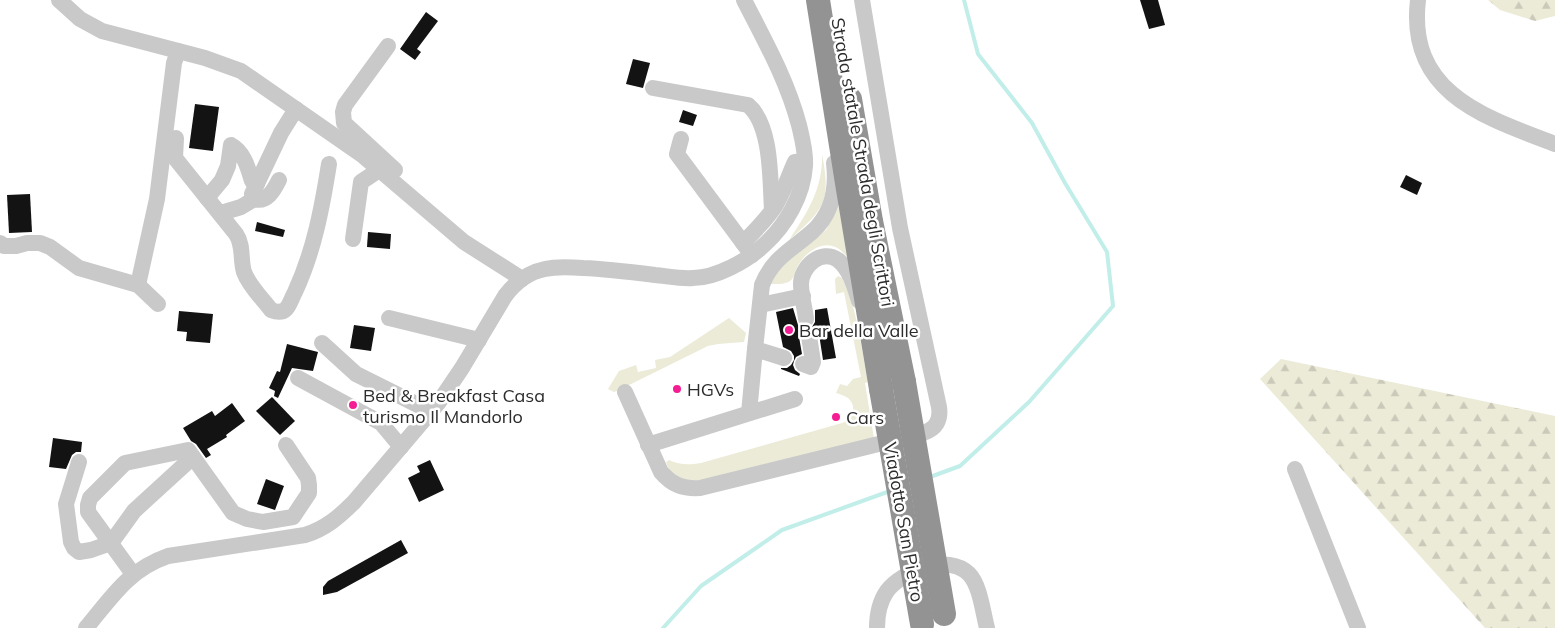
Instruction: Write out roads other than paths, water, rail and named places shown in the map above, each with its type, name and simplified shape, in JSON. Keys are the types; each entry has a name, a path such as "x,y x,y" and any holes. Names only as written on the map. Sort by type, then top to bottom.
{"highway":[{"name":"Strada statale Strada degli Scrittori","path":"818,0 881,389"},
{"name":"Strada statale Strada degli Scrittori","path":"834,0 871,222 904,382"},
{"name":"Viadotto San Pietro","path":"904,382 945,621"},
{"name":"Viadotto San Pietro","path":"881,389 922,626"}],"street":[{"path":"59,0 80,18 102,31 205,58 241,71 362,155 464,242 528,276"},
{"path":"744,0 779,69 793,103 805,161 800,190 787,218 767,242 748,249"},
{"path":"750,413 762,285 772,265 784,253 813,231 824,219 831,205 834,191 836,178 835,164 812,10 814,0"},
{"path":"625,392 661,472 668,481 689,489 700,488 923,432 935,426 940,414 939,407 900,228 862,0"},
{"path":"1418,0 1417,26 1422,49 1430,67 1447,90 1472,109 1508,126 1555,144"},
{"path":"388,46 345,105 343,112 344,123 455,222 528,276"},
{"path":"138,284 158,198 174,63 178,51"},
{"path":"653,88 748,105 754,110 764,134 769,163 772,210"},
{"path":"220,214 241,207 255,192 280,133 296,109"},
{"path":"176,138 175,158 240,240 243,267 249,282 271,310 279,312 287,308 305,271 321,213 329,164"},
{"path":"681,139 677,154 748,249"},
{"path":"207,198 222,180 228,166 230,145 234,147 246,162 259,201 268,197 279,180"},
{"path":"86,628 126,580 154,561 168,556 305,535 318,531 342,514 444,396 505,296 513,286 528,276 544,269 574,267 700,278 722,271 740,262 782,192 795,162 805,161"},
{"path":"353,239 361,182 379,170"},
{"path":"0,243 4,246 40,243 50,247 79,268 138,284 158,304"},
{"path":"806,319 801,284 803,275 810,263 820,257 827,256 839,261 848,273 857,295 881,389"},
{"path":"760,305 803,296"},
{"path":"389,318 479,340"},
{"path":"804,364 811,367 813,362 809,336"},
{"path":"322,343 356,374 422,408 429,414"},
{"path":"755,349 784,358"},
{"path":"298,378 382,423 401,446"},
{"path":"648,445 795,399"},
{"path":"133,574 88,512 90,498 124,463 188,450 234,513 247,519 263,522 293,517 309,493 308,478 286,445"},
{"path":"79,462 66,504 71,542 79,552 111,543 134,511 194,457"},
{"path":"1295,469 1358,628"},
{"path":"877,628 881,605 886,592 894,584 905,576 921,569 946,564 959,567 969,574 976,585 987,628"}],"waterway":[{"path":"930,477 960,466 1029,402 1113,306 1107,252 1065,183 1032,123 978,54 964,0"},
{"path":"663,628 701,586 782,530 890,491"}],"place":[{"name":"Bar della Valle","path":"789,330"},
{"name":"HGVs","path":"677,389"},
{"name":"Bed & Breakfast Casa turismo Il Mandorlo","path":"353,405"},
{"name":"Cars","path":"836,417"}]}
